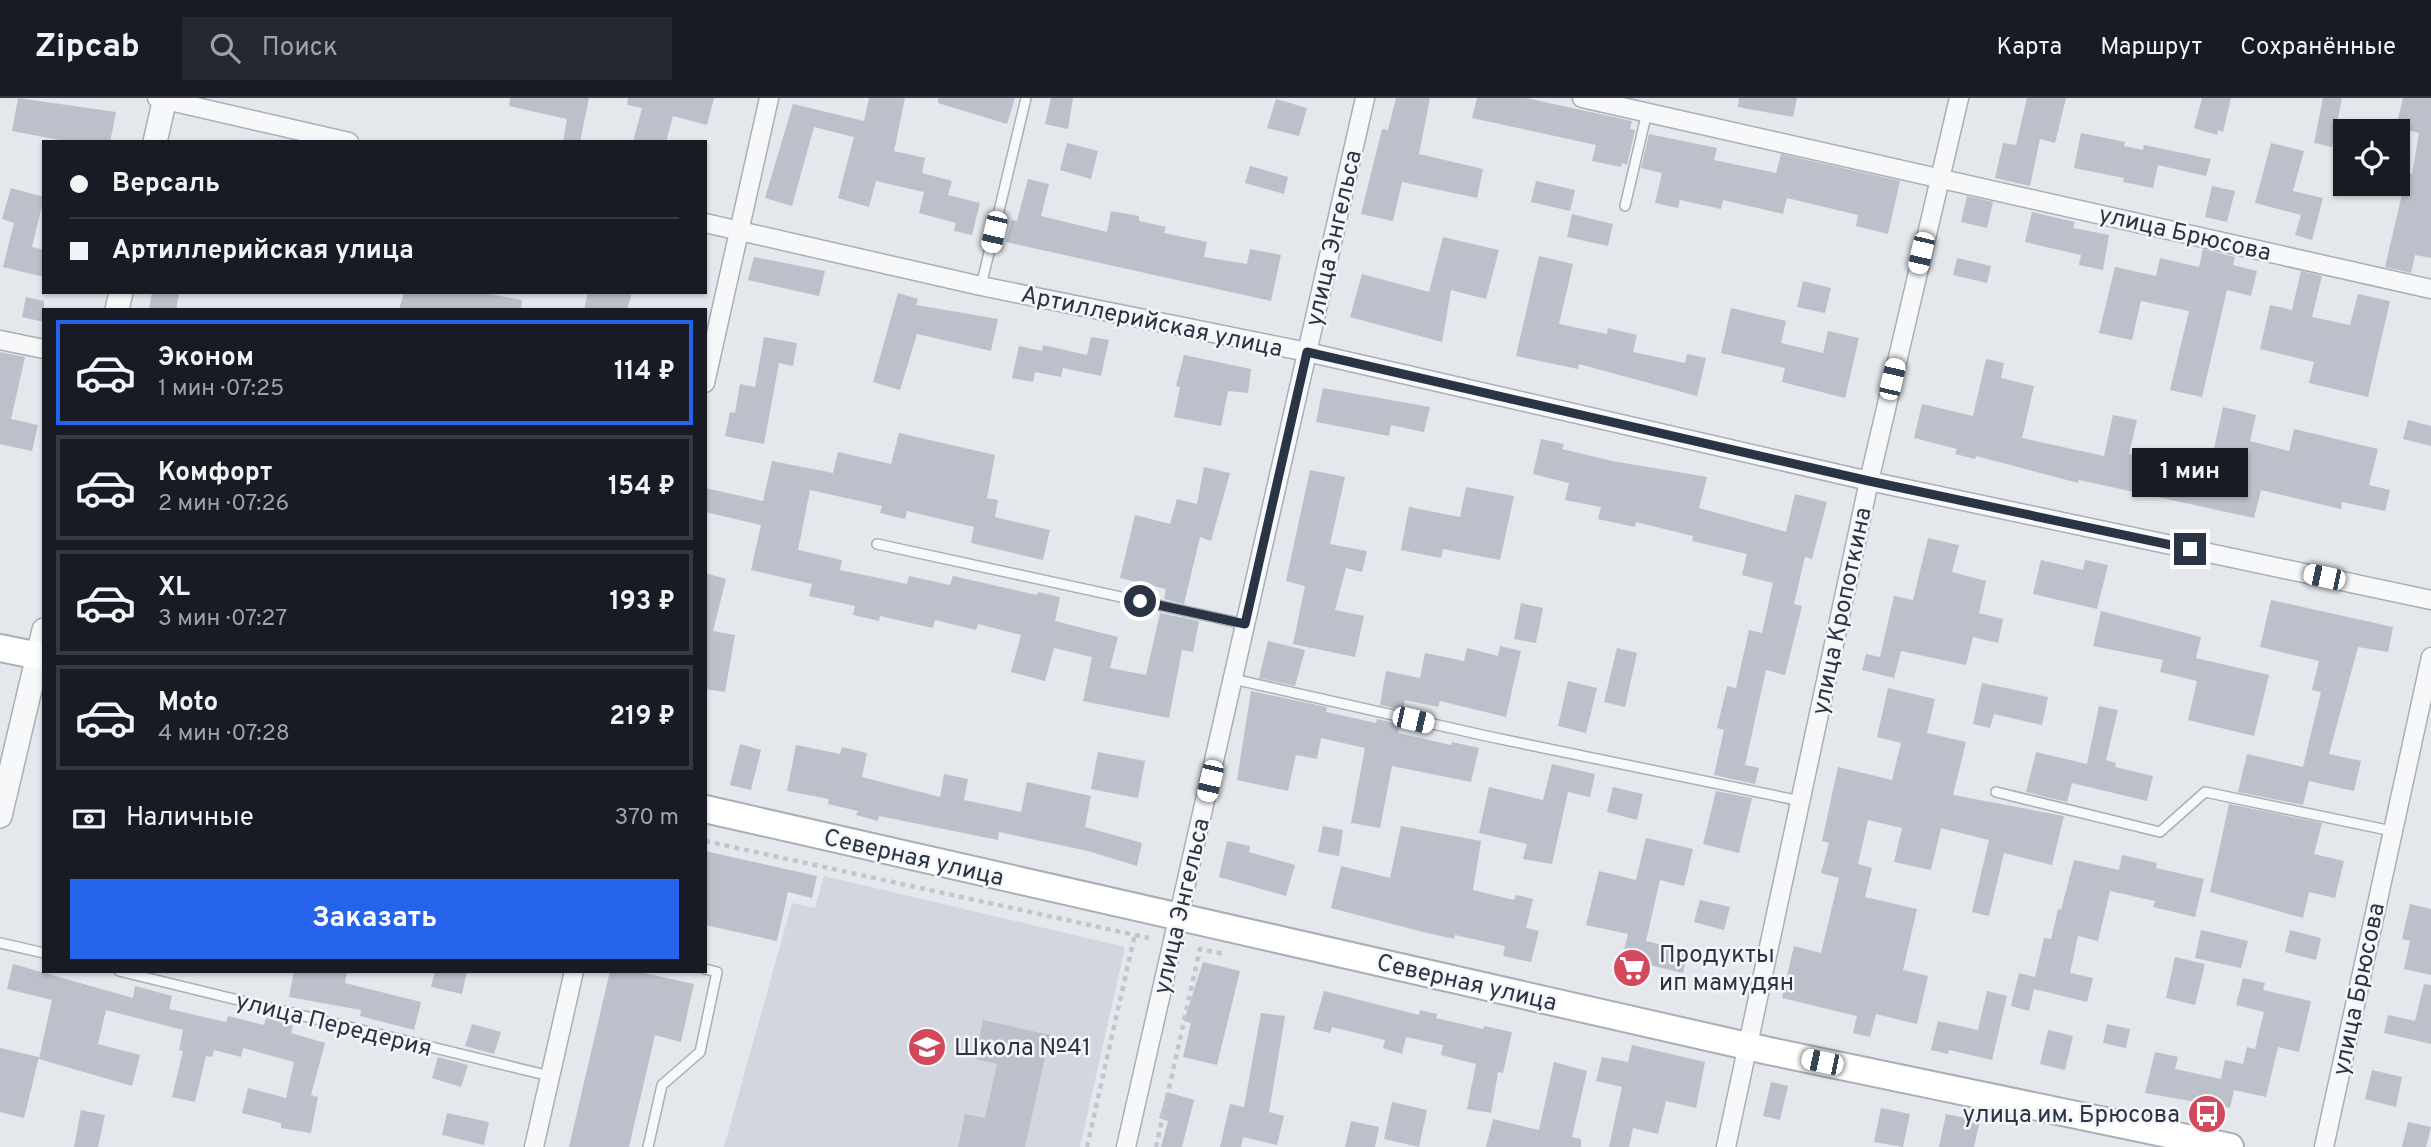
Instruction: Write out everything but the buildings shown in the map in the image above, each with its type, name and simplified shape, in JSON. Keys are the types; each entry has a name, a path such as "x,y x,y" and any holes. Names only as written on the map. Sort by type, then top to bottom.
{"main road":[{"path":"0,648 41,656"},
{"name":"Северная улица","path":"707,809 1747,1045 2230,1147"}],"street":[{"path":"707,374 769,98"},
{"name":"улица Энгельса","path":"1126,1147 1365,98"},
{"path":"1582,98 1939,177"},
{"name":"улица Кропоткина","path":"1726,1147 1869,481 1959,98"},
{"path":"155,140 162,99 340,140"},
{"name":"улица Брюсова","path":"1939,177 2431,289"},
{"name":"Артиллерийская улица","path":"707,223 981,286 1307,352 1869,481 2431,600"},
{"path":"0,340 42,349"},
{"path":"0,816 41,656"},
{"name":"улица Брюсова","path":"2323,1147 2431,657"},
{"path":"534,1147 574,973"}],"lane":[{"path":"981,286 1026,98"},
{"path":"1625,206 1647,112"},
{"path":"877,544 1245,624"},
{"path":"1233,679 1491,737 1801,801"},
{"path":"1996,792 2160,832 2205,792 2392,831"},
{"path":"0,943 42,953"},
{"path":"648,1147 662,1085 700,1052 718,972 707,969"},
{"name":"улица Передерия","path":"127,973 550,1076"}],"path":[{"path":"707,841 1149,938"},
{"path":"1087,1147 1135,934"},
{"path":"1156,1147 1200,949"}],"shaded area":[{"name":"Школа №41","path":"824,876 1125,947 1080,1147 724,1147 792,903 815,908"}],"place":[{"name":"Продукты ип мамудян","path":"1632,968"},
{"name":"Школа №41","path":"927,1047"},
{"name":"улица им. Брюсова","path":"2207,1114"}],"route":[{"path":"1140,601 1245,624 1307,352 1869,481 2190,549"}]}
